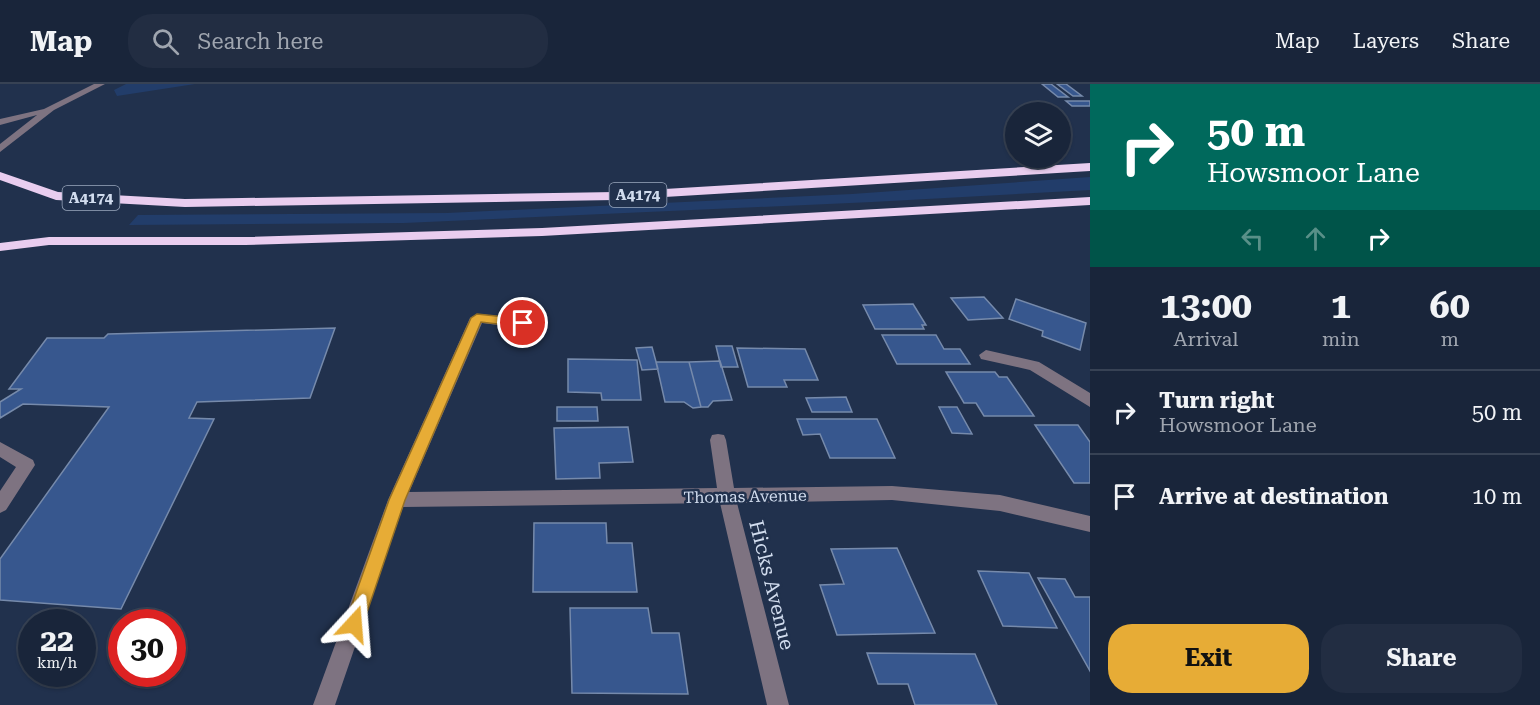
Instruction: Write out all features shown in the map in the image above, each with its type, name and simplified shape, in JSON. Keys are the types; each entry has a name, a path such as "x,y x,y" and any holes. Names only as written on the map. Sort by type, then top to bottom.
{"highway":[{"name":"A4174","path":"0,176 56,196 185,203 615,196 1090,167"},
{"name":"A4174","path":"0,247 49,241 245,241 542,232 1090,201"}],"street":[{"path":"0,122 51,108 101,84"},
{"path":"0,149 51,108"},
{"path":"324,705 397,500 477,318 523,323"},
{"path":"986,355 1034,366 1068,385 1090,401"},
{"name":"Hicks Avenue","path":"718,440 727,496 778,705"},
{"path":"0,449 27,465 0,505"},
{"name":"Thomas Avenue","path":"397,500 892,493 1000,503 1090,524"}],"shaded area":[{"path":"126,84 195,84 117,96 114,90"},
{"path":"1090,177 1090,190 872,202 404,223 129,225 138,215 447,213 852,194"}],"building":[{"path":"1042,84 1051,84 1068,97 1058,97"},
{"path":"1057,84 1066,84 1082,96 1073,96"},
{"path":"1090,101 1090,106 1072,106 1071,102 1067,102"},
{"path":"984,297 1003,318 968,320 951,298"},
{"path":"1016,299 1086,323 1080,350 1042,336 1043,331 1009,319"},
{"path":"913,304 926,325 922,325 924,329 875,329 863,305"},
{"path":"335,328 310,398 197,402 189,418 214,419 121,609 0,600 0,559 109,407 23,404 0,418 0,402 21,389 9,389 47,338 104,338 108,334"},
{"path":"882,335 936,335 944,349 960,349 970,364 897,364"},
{"path":"716,346 732,346 738,367 721,367"},
{"path":"652,347 658,369 642,370 636,348"},
{"path":"737,348 805,349 818,380 784,380 787,387 748,387"},
{"path":"568,359 637,360 641,400 602,400 601,393 568,392"},
{"path":"720,361 732,400 713,401 708,407 701,407 689,362"},
{"path":"656,362 689,362 701,407 693,408 684,402 665,402"},
{"path":"946,372 995,372 999,377 1007,377 1034,416 984,416 976,403 964,403"},
{"path":"846,397 852,412 812,412 806,398"},
{"path":"557,407 597,407 598,421 557,421"},
{"path":"939,407 957,407 972,434 952,433"},
{"path":"797,419 877,419 895,458 830,458 820,434 803,435"},
{"path":"1035,425 1078,425 1090,442 1090,483 1074,483"},
{"path":"628,427 633,462 599,463 600,478 556,479 554,428"},
{"path":"534,523 606,523 607,543 632,543 637,592 533,592"},
{"path":"897,548 935,633 837,635 820,585 844,584 831,549"},
{"path":"978,571 1029,573 1057,628 1003,626"},
{"path":"1038,578 1065,579 1075,597 1090,597 1090,671"},
{"path":"570,608 648,608 652,633 679,633 688,694 572,693"},
{"path":"867,653 975,654 997,705 915,705 908,684 878,684"}],"route":[{"path":"354,624 397,500 477,318 523,323"}]}
